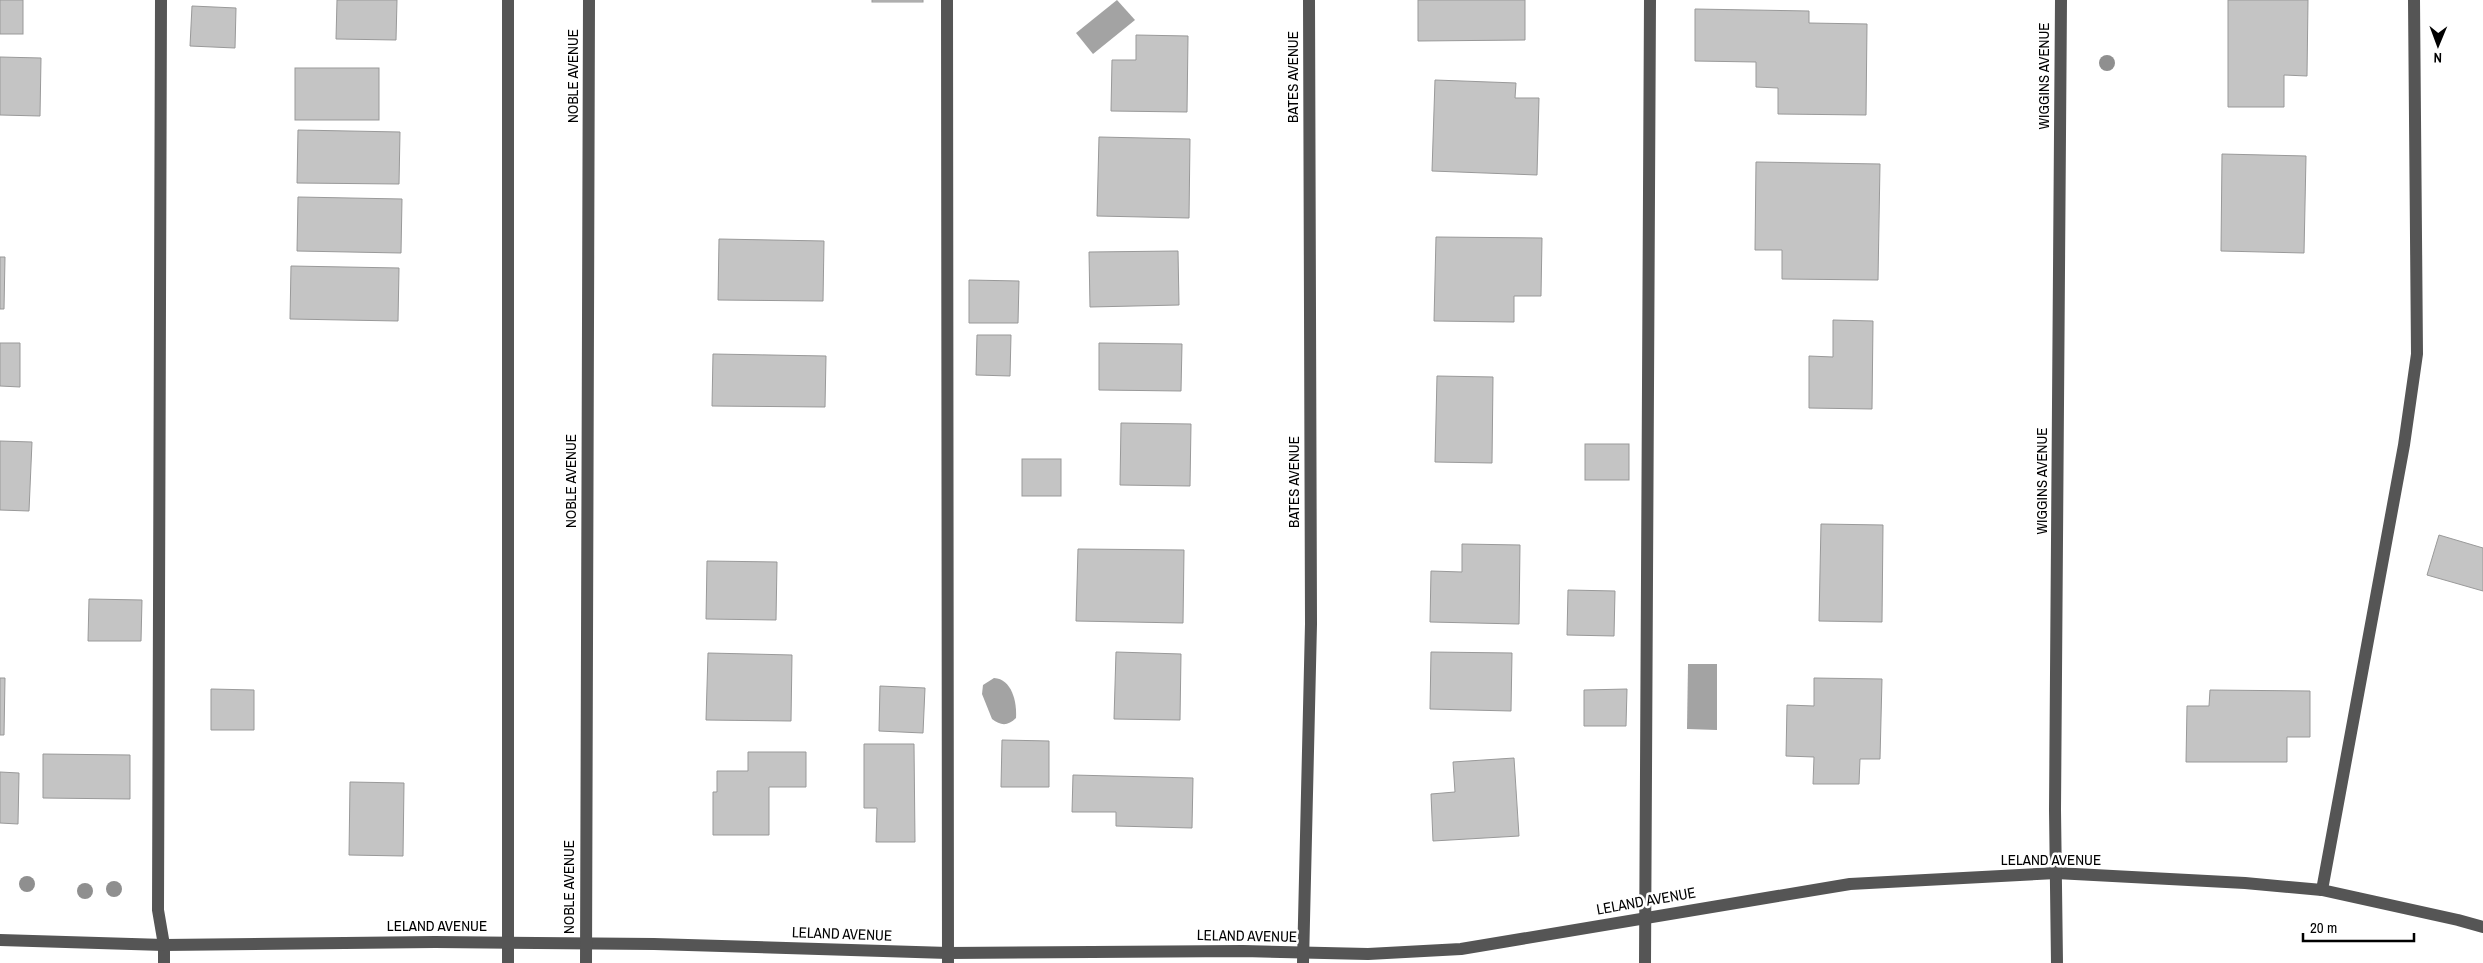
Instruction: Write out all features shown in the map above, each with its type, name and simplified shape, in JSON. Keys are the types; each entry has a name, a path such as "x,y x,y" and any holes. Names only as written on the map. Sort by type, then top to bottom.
{"street":[{"path":"161,0 158,910 164,945 164,963"},
{"path":"508,0 508,963"},
{"name":"NOBLE AVENUE","path":"586,963 589,0"},
{"path":"947,0 948,958"},
{"name":"BATES AVENUE","path":"1303,958 1311,624 1309,0"},
{"path":"1645,963 1650,0"},
{"name":"WIGGINS AVENUE","path":"2058,963 2056,873 2060,0"},
{"path":"2322,890 2404,445 2417,354 2414,0"},
{"name":"LELAND AVENUE","path":"0,940 164,945 508,942 654,944 948,958 1243,951 1303,958 1461,949 1850,884 2056,873 2245,883 2322,890 2458,920 2483,928"}],"shaded area":[{"path":"1117,0 1135,20 1093,54 1076,33"},
{"path":"1688,664 1717,664 1717,730 1687,729"},
{"path":"994,678 1005,682 1012,692 1016,705 1016,718 1007,724 998,723 992,719 982,694 983,685"}],"building":[{"path":"0,0 23,0 23,34 0,34"},
{"path":"337,0 397,0 396,40 336,39"},
{"path":"872,0 923,0 923,2 872,2"},
{"path":"1418,0 1525,0 1525,40 1418,41"},
{"path":"2228,0 2308,0 2307,76 2284,75 2284,107 2228,107"},
{"path":"192,6 236,8 235,48 190,46"},
{"path":"1695,9 1809,11 1809,23 1867,24 1866,115 1778,114 1778,88 1756,87 1756,62 1695,61"},
{"path":"1136,35 1188,36 1187,112 1111,111 1112,60 1136,60"},
{"path":"0,57 41,58 40,116 0,115"},
{"path":"295,68 379,68 379,120 295,120"},
{"path":"1435,80 1516,83 1515,98 1539,98 1537,175 1432,171"},
{"path":"298,130 400,132 399,184 297,183"},
{"path":"1099,137 1190,139 1189,218 1097,216"},
{"path":"2222,154 2306,156 2304,253 2221,251"},
{"path":"1756,162 1880,164 1878,280 1782,279 1782,250 1755,250"},
{"path":"298,197 402,199 401,253 297,251"},
{"path":"1436,237 1542,238 1541,296 1514,296 1514,322 1434,321"},
{"path":"719,239 824,241 823,301 718,300"},
{"path":"1178,251 1179,305 1090,307 1089,252"},
{"path":"0,257 5,257 4,309 0,309"},
{"path":"291,266 399,268 398,321 290,319"},
{"path":"969,280 1019,281 1018,323 969,323"},
{"path":"1833,320 1873,321 1872,409 1809,408 1809,356 1833,357"},
{"path":"977,335 1011,335 1010,376 976,375"},
{"path":"0,343 20,343 20,387 0,386"},
{"path":"1099,343 1182,344 1181,391 1099,390"},
{"path":"713,354 826,356 825,407 712,406"},
{"path":"1437,376 1493,377 1492,463 1435,462"},
{"path":"1121,423 1191,424 1190,486 1120,485"},
{"path":"0,441 32,442 29,511 0,510"},
{"path":"1585,444 1629,444 1629,480 1585,480"},
{"path":"1022,459 1061,459 1061,496 1022,496"},
{"path":"1821,524 1883,525 1882,622 1819,621"},
{"path":"2439,535 2483,548 2483,591 2427,575"},
{"path":"1462,544 1520,545 1519,624 1430,622 1431,571 1462,572"},
{"path":"1078,549 1184,550 1183,623 1076,621"},
{"path":"707,561 777,562 776,620 706,619"},
{"path":"1568,590 1615,591 1614,636 1567,635"},
{"path":"89,599 142,600 141,641 88,641"},
{"path":"1116,652 1181,654 1180,720 1114,719"},
{"path":"1431,652 1512,653 1511,711 1430,709"},
{"path":"708,653 792,655 791,721 706,720"},
{"path":"0,678 5,678 4,735 0,735"},
{"path":"1814,678 1882,679 1880,759 1860,759 1859,784 1813,784 1814,757 1786,756 1787,705 1814,706"},
{"path":"880,686 925,688 923,733 879,731"},
{"path":"211,689 254,690 254,730 211,730"},
{"path":"1627,689 1626,726 1584,726 1584,690"},
{"path":"2210,690 2310,691 2310,737 2287,737 2287,762 2186,762 2187,706 2209,706"},
{"path":"1002,740 1049,741 1049,787 1001,787"},
{"path":"864,744 914,744 915,842 876,842 877,808 864,808"},
{"path":"748,752 806,752 806,787 769,787 769,835 713,835 713,792 717,792 717,771 748,771"},
{"path":"43,754 130,755 130,799 43,798"},
{"path":"1514,758 1519,836 1433,841 1431,794 1455,792 1453,762"},
{"path":"0,772 19,773 18,824 0,823"},
{"path":"1073,775 1193,778 1192,828 1116,826 1116,812 1072,812"},
{"path":"350,782 404,783 403,856 349,855"}]}
